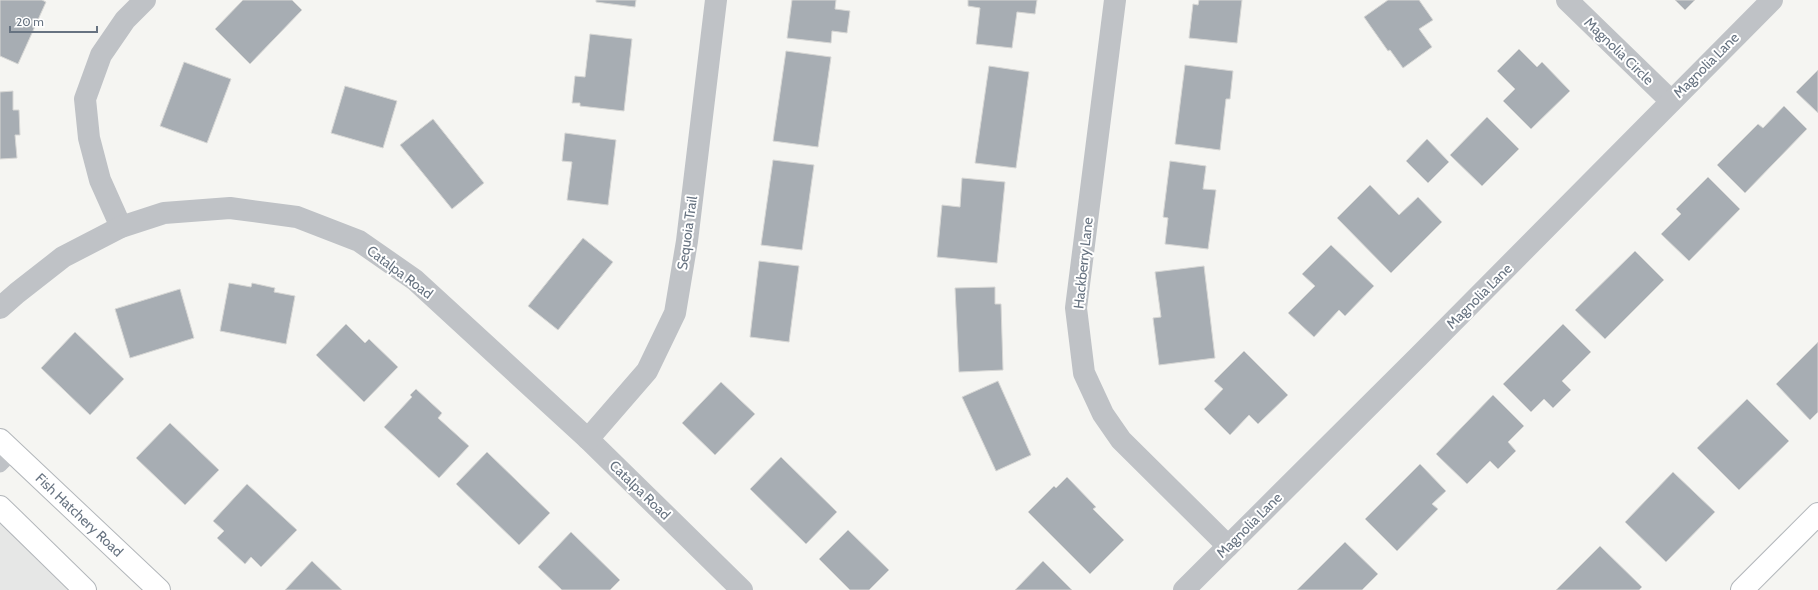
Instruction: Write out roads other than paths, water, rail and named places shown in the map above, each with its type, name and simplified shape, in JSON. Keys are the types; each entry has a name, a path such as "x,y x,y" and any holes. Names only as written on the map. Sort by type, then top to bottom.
{"main road":[{"name":"Fish Hatchery Road","path":"4,452 159,590"},
{"path":"0,507 85,590"},
{"path":"1742,590 1818,514"}],"street":[{"path":"120,226 100,180 89,138 85,99 101,55 126,20 146,0"},
{"name":"Sequoia Trail","path":"588,439 647,371 675,313 687,241 716,0"},
{"name":"Hackberry Lane","path":"1115,0 1076,308 1084,372 1102,414 1121,440 1228,546"},
{"name":"Magnolia Circle","path":"1567,0 1671,101"},
{"name":"Magnolia Lane","path":"1184,590 1420,356 1772,0"},
{"name":"Catalpa Road","path":"0,308 63,257 120,226 164,213 230,208 297,217 359,241 415,280 588,439 742,590"}]}
